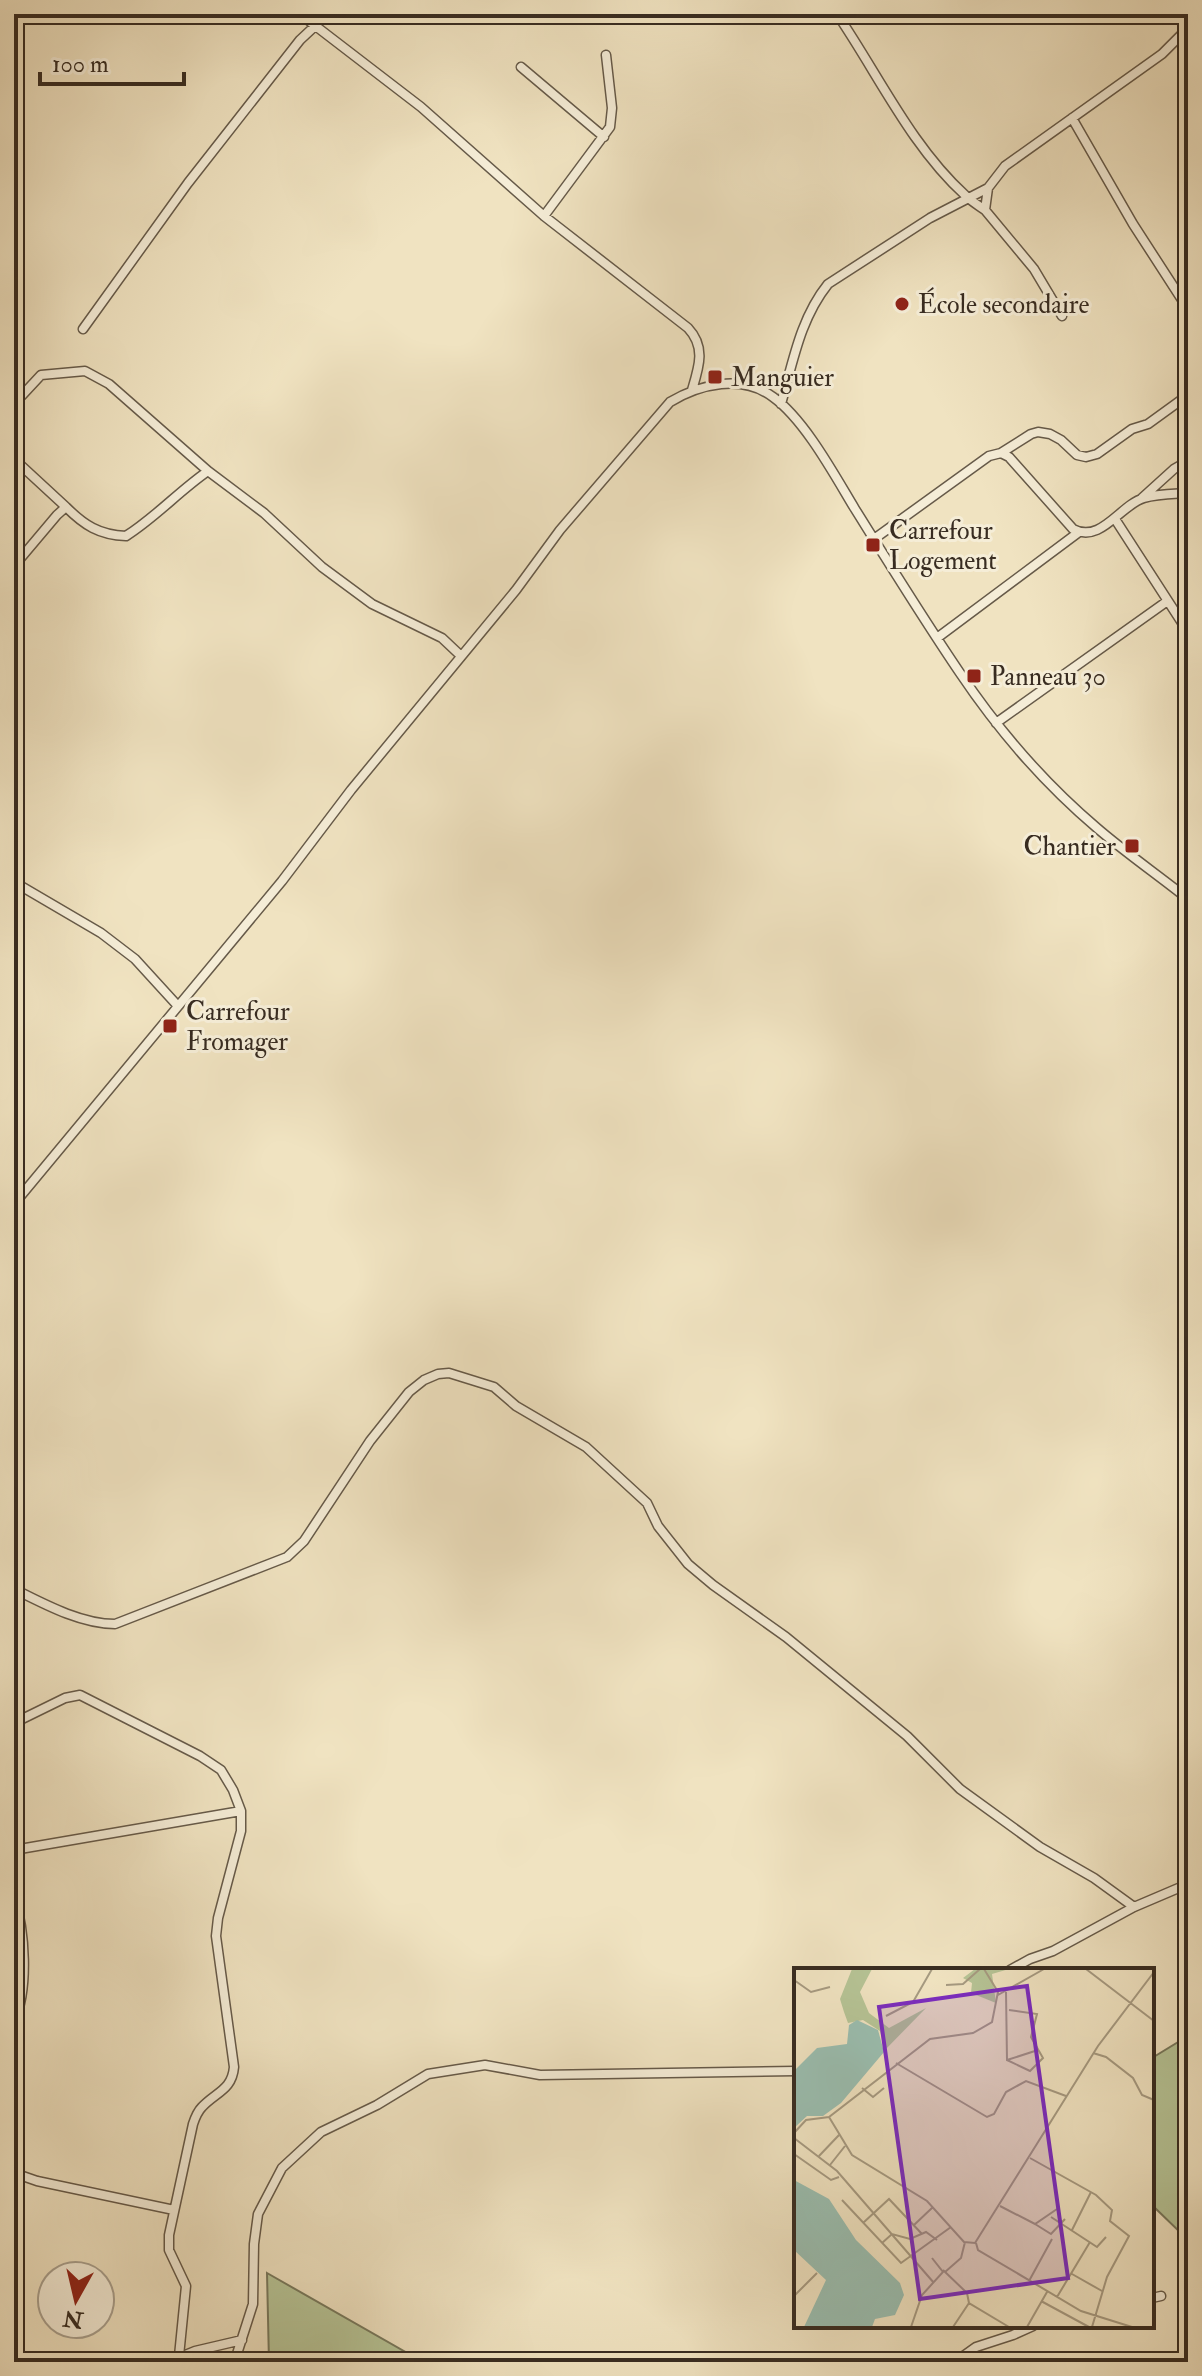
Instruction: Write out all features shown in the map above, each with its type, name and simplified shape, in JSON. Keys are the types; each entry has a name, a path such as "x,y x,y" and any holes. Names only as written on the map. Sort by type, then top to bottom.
{"street":[{"path":"300,14 421,107 544,216 688,328 697,338 700,364 692,390"},
{"path":"837,14 903,119 940,168 966,197 985,210 1034,269 1062,316"},
{"path":"985,210 988,188 1005,166 1162,54 1183,33 1188,23"},
{"path":"83,329 188,183 300,40 315,26"},
{"path":"544,216 610,127 612,108 606,55"},
{"path":"521,67 604,137"},
{"path":"1072,118 1133,224 1188,309"},
{"path":"781,404 802,327 816,299 828,284 966,197 988,188"},
{"path":"14,404 41,375 85,371 109,384 208,471 264,513 322,567 372,604 442,638 460,655"},
{"path":"14,1204 282,881 351,790 516,590 560,530 670,402 692,390 719,383 732,384 761,390 781,404 815,445 937,638 996,723 1040,775 1097,828 1188,899"},
{"path":"874,539 989,456 1001,453 1031,434 1050,434 1077,455 1086,457 1097,454 1132,429 1148,424 1188,395"},
{"path":"1001,453 1009,457 1079,532"},
{"path":"14,459 83,524 96,531 126,536 208,471"},
{"path":"937,638 1079,532 1100,529 1115,519 1174,469 1188,461"},
{"path":"1142,498 1188,493"},
{"path":"14,566 66,507"},
{"path":"1115,519 1188,632"},
{"path":"996,723 1166,602"},
{"path":"14,882 101,933 135,959 177,1005"},
{"path":"14,1589 39,1602 89,1620 115,1624 287,1557 304,1541 370,1441 409,1392 438,1374 470,1378 494,1387 516,1406 586,1447 647,1503 658,1526 688,1564 713,1585 786,1637 907,1736 969,1796 1040,1847 1094,1878 1134,1907"},
{"path":"14,1723 74,1694 80,1695 200,1756 221,1770 241,1811 241,1831 216,1936 233,2078 228,2087 200,2108 196,2116 174,2210 169,2250 186,2286 179,2356"},
{"path":"14,1850 241,1811"},
{"path":"1014,1968 1053,1951 1134,1907 1188,1884"},
{"path":"14,1896 20,1924 23,1991 14,2022"},
{"path":"237,2362 253,2304 258,2214 282,2168 321,2132 377,2105 428,2074 485,2065 540,2075 794,2071"},
{"path":"14,2173 37,2181 174,2210"},
{"path":"955,2362 976,2347 1029,2328"},
{"path":"168,2362 179,2356 242,2340"}],"green space":[{"path":"1188,2036 1188,2240 1154,2207 1154,2057"},
{"path":"267,2273 423,2362 269,2362"}],"place":[{"name":"École secondaire","path":"902,304"},
{"name":"Manguier","path":"715,377"},
{"name":"Carrefour Logement","path":"873,545"},
{"name":"Panneau 30","path":"974,676"},
{"name":"Chantier","path":"1132,846"},
{"name":"Carrefour Fromager","path":"170,1026"}]}
